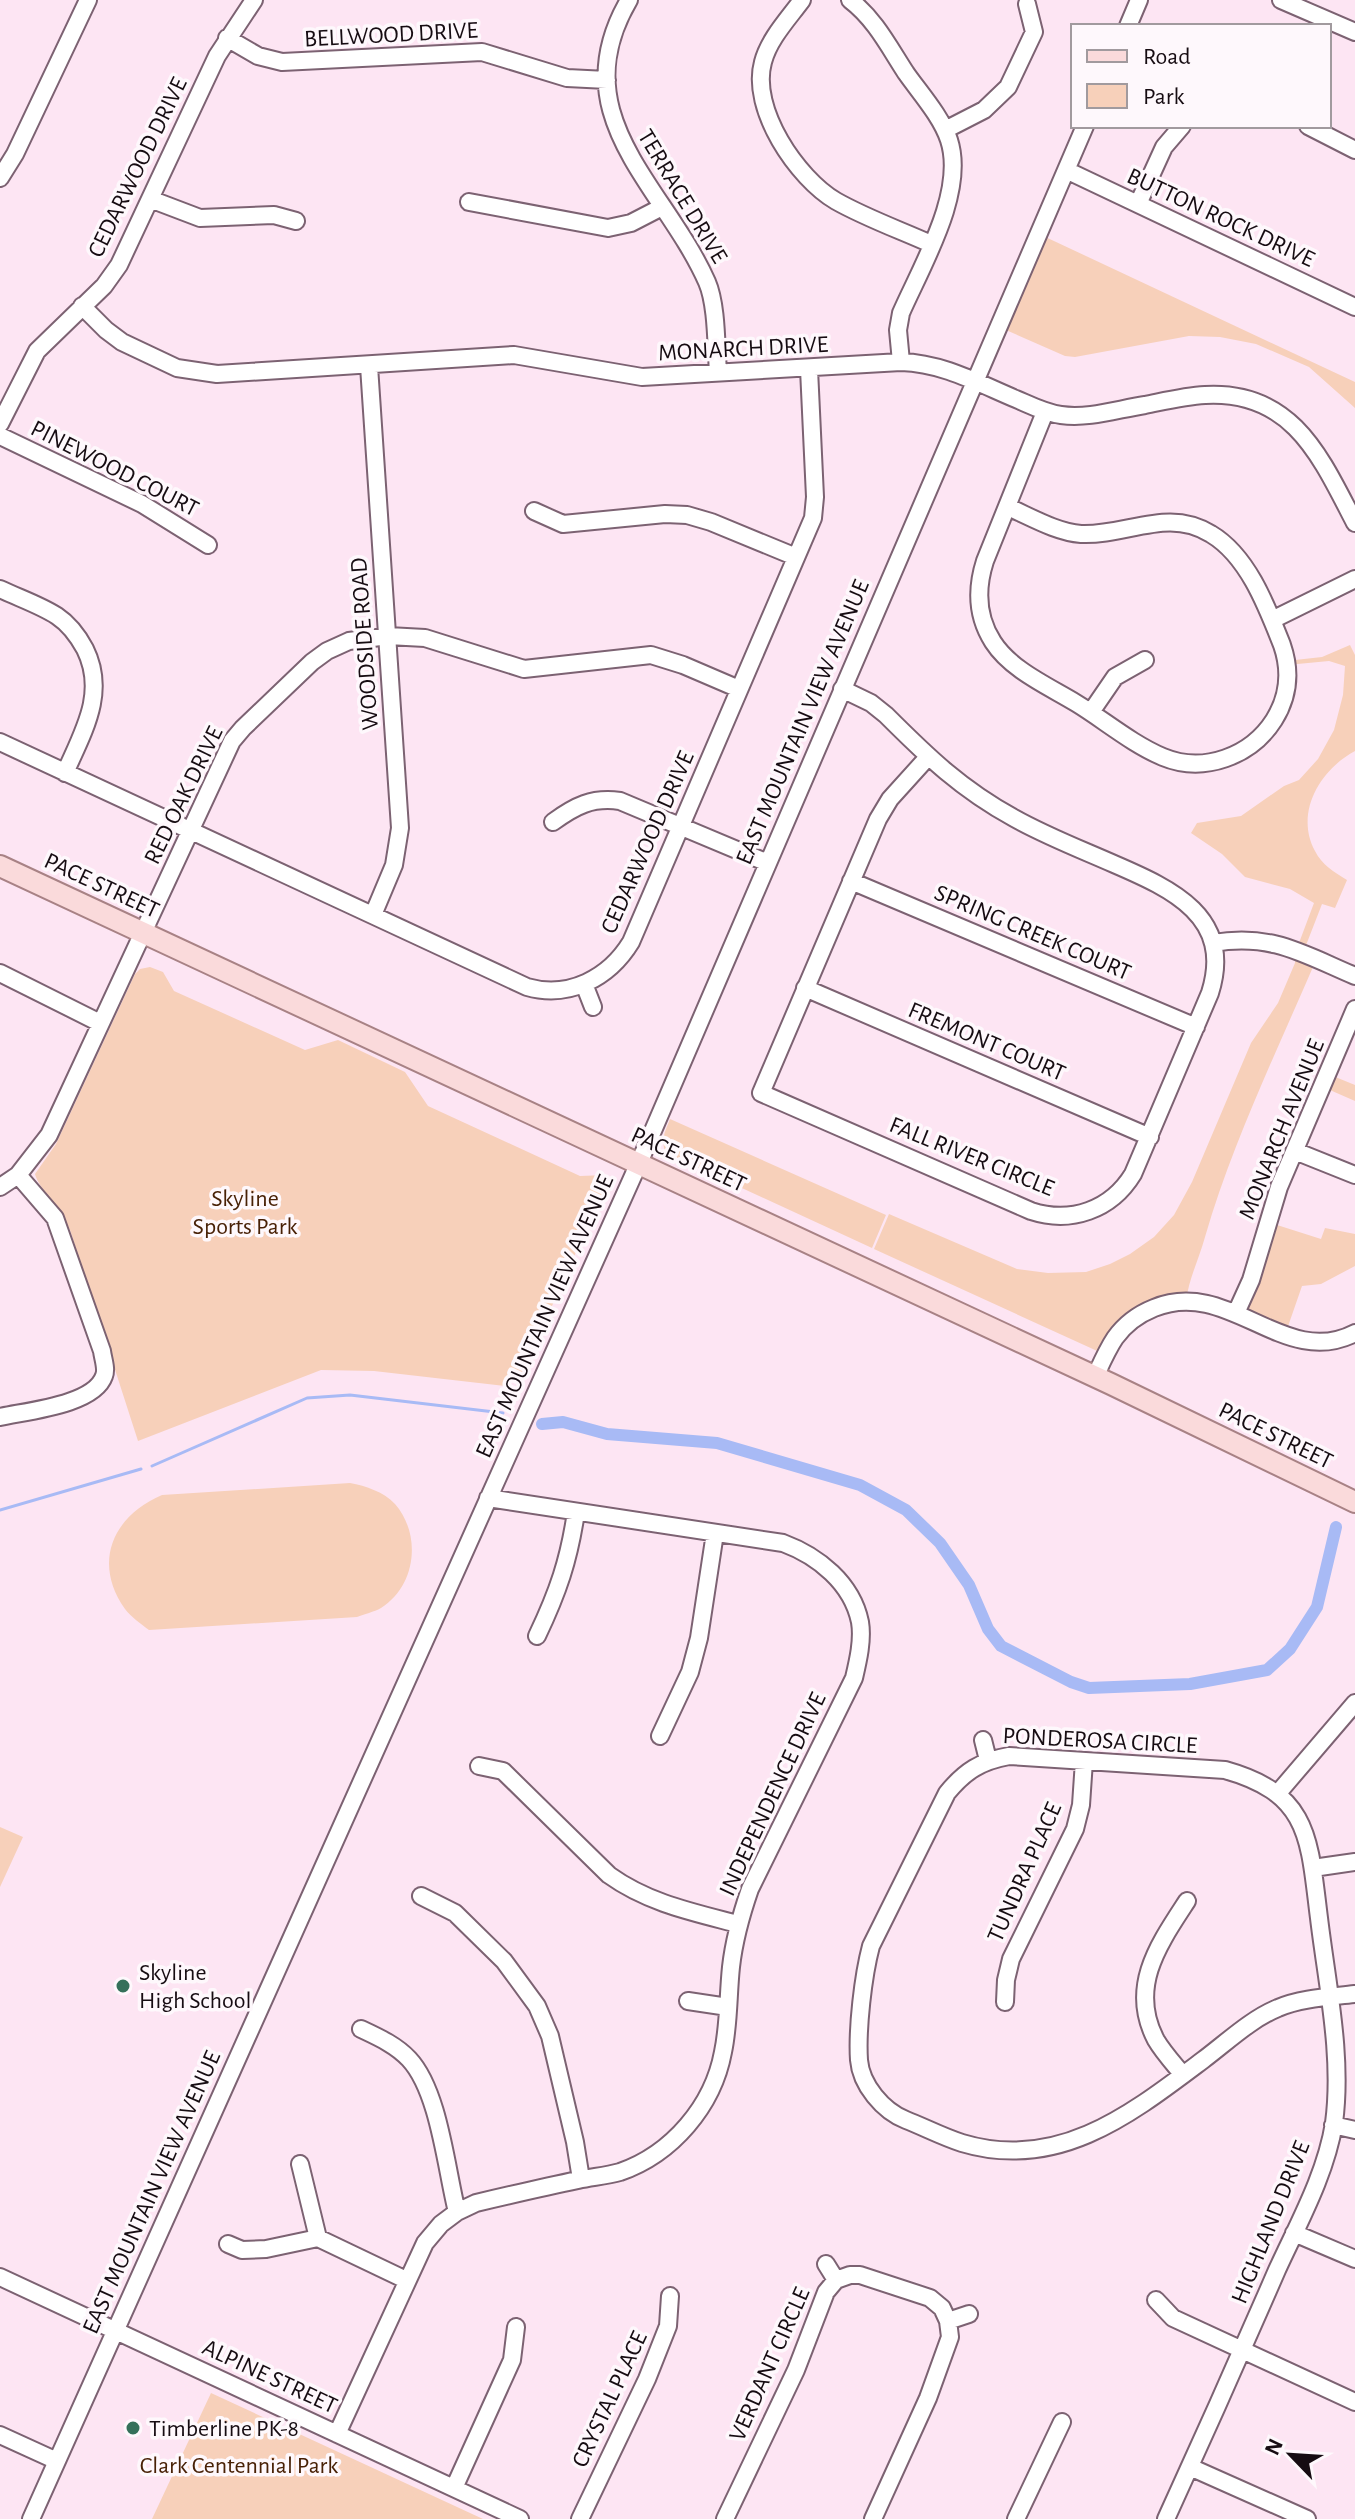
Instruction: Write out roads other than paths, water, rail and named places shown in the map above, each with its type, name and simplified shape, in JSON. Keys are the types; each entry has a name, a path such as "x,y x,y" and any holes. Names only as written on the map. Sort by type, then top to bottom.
{"main road":[{"name":"PACE STREET","path":"0,866 1095,1377 1355,1502"}],"street":[{"path":"0,178 15,154 88,0"},
{"name":"CEDARWOOD DRIVE","path":"0,424 33,357 115,271 227,38 254,0"},
{"name":"TERRACE DRIVE","path":"629,0 613,35 607,80 609,102 616,131 708,286 718,372"},
{"path":"802,0 773,40 763,62 760,89 772,125 801,170 827,194 931,244"},
{"path":"850,0 869,17 945,130 954,164 953,183 901,313 898,330 901,362"},
{"path":"1129,24 1139,0"},
{"path":"1281,0 1355,32"},
{"path":"945,130 984,110 1008,87 1034,32 1027,4"},
{"name":"BELLWOOD DRIVE","path":"227,38 258,56 282,62 482,52 567,78 607,80"},
{"name":"EAST MOUNTAIN VIEW AVENUE","path":"31,2519 638,1164 1084,128"},
{"path":"1138,204 1164,147 1180,128"},
{"path":"1312,128 1355,150"},
{"name":"BUTTON ROCK DRIVE","path":"1066,170 1355,307"},
{"path":"150,199 200,218 274,215 296,221"},
{"path":"469,202 608,228 631,223 662,207"},
{"name":"MONARCH DRIVE","path":"82,306 120,341 188,371 229,374 521,355 642,377 901,362 935,366 1045,412 1065,416 1089,415 1206,394 1232,396 1255,402 1281,415 1307,439 1355,523"},
{"name":"WOODSIDE ROAD","path":"369,366 400,828 394,865 373,915"},
{"name":"CEDARWOOD DRIVE","path":"0,742 527,987 550,990 584,984 608,970 624,953 796,557 815,506 809,369"},
{"path":"1008,507 1058,529 1076,533 1097,533 1163,522 1195,526 1219,540 1239,559 1272,620 1287,663 1288,681 1284,699 1262,736 1236,755 1208,763 1171,760 1156,754 1012,663 997,648 987,631 980,604 980,579 1008,507 1045,412"},
{"name":"PINEWOOD COURT","path":"0,436 142,504 208,545"},
{"path":"534,511 563,524 665,514 687,515 796,557"},
{"path":"1272,620 1355,579"},
{"path":"0,589 62,620 78,638 90,662 95,685 94,702 65,773"},
{"name":"RED OAK DRIVE","path":"0,1187 18,1175 49,1135 230,746 243,728 327,651 355,639 388,636 425,638 524,669 651,655 739,689"},
{"path":"1091,712 1115,677 1145,660"},
{"name":"FALL RIVER CIRCLE","path":"842,689 877,707 950,777 1013,818 1172,891 1196,911 1206,925 1216,962 1214,981 1150,1137 1133,1174 1121,1191 1102,1205 1073,1216 1041,1214 761,1093 884,807 928,757"},
{"path":"553,822 580,804 608,800 625,803 768,863"},
{"name":"SPRING CREEK COURT","path":"851,881 1196,1027"},
{"path":"1213,943 1238,939 1264,940 1355,976"},
{"path":"0,973 100,1023"},
{"path":"584,984 593,1007"},
{"name":"FREMONT COURT","path":"805,988 1150,1137"},
{"name":"MONARCH AVENUE","path":"1236,1313 1251,1280 1279,1187 1355,1009"},
{"path":"1295,1151 1355,1175"},
{"path":"0,1417 83,1398 98,1387 106,1374 102,1351 55,1218 18,1175"},
{"path":"1095,1377 1115,1338 1126,1326 1146,1311 1168,1303 1193,1300 1214,1304 1285,1335 1318,1343 1355,1333"},
{"name":"INDEPENDENCE DRIVE","path":"337,2434 406,2280 425,2243 441,2224 476,2203 619,2172 647,2160 688,2126 705,2101 724,2051 738,1924 758,1870 854,1678 867,1620 842,1585 817,1559 783,1543 488,1498"},
{"path":"537,1636 558,1590 570,1552 576,1512"},
{"path":"660,1736 690,1672 699,1638 715,1533"},
{"path":"1278,1793 1355,1703"},
{"path":"983,1740 988,1760"},
{"name":"PONDEROSA CIRCLE","path":"1278,1793 1250,1777 1225,1770 1009,1756 988,1760 961,1776 947,1793 871,1946 865,1967 859,2062 867,2084 879,2101 897,2116 962,2143 996,2149 1048,2147 1092,2134 1113,2124 1266,2013 1281,2006 1355,1994"},
{"name":"TUNDRA PLACE","path":"1005,2002 1011,1959 1075,1829 1081,1805 1084,1761"},
{"path":"479,1766 503,1771 609,1875 629,1889 653,1901 738,1924"},
{"name":"HIGHLAND DRIVE","path":"1166,2519 1311,2194 1333,2125 1336,2075 1334,2035 1313,1868 1298,1815 1278,1793"},
{"path":"1313,1868 1355,1862"},
{"path":"421,1896 455,1913 520,1979 537,2006 550,2036 581,2179"},
{"path":"1183,2075 1156,2039 1148,2018 1145,1995 1155,1950 1187,1901"},
{"path":"688,2001 728,2007"},
{"path":"361,2029 390,2043 407,2056 420,2073 429,2092 457,2212"},
{"path":"1333,2125 1355,2130"},
{"path":"300,2164 318,2238"},
{"path":"1294,2233 1355,2259"},
{"path":"228,2244 242,2250 266,2249 318,2238 406,2280"},
{"path":"826,2264 836,2280"},
{"name":"VERDANT CIRCLE","path":"725,2519 796,2370 826,2292 836,2280 860,2275 930,2298 942,2308 948,2321"},
{"name":"ALPINE STREET","path":"0,2277 520,2519"},
{"name":"CRYSTAL PLACE","path":"580,2519 647,2379 668,2326 670,2296"},
{"path":"1156,2300 1173,2318 1355,2402"},
{"path":"873,2519 928,2398 948,2345 948,2321 969,2314"},
{"path":"454,2488 512,2360 516,2327"},
{"path":"1016,2519 1062,2422"},
{"path":"0,2435 57,2461"},
{"path":"1190,2467 1307,2519"}],"waterway":[{"path":"152,1466 307,1398 350,1395 503,1413"},
{"path":"542,1424 563,1422 607,1434 717,1443 860,1485 906,1510 940,1543 969,1585 988,1629 1001,1646 1089,1688 1190,1684 1267,1670 1290,1649 1317,1607 1336,1527"},
{"path":"0,1510 141,1469"}],"place":[{"name":"Skyline High School","path":"123,1986"},
{"name":"Timberline PK-8","path":"133,2428"}],"park label":[{"name":"Skyline Sports Park","path":"245,1212"},
{"name":"Clark Centennial Park","path":"239,2465"}]}
